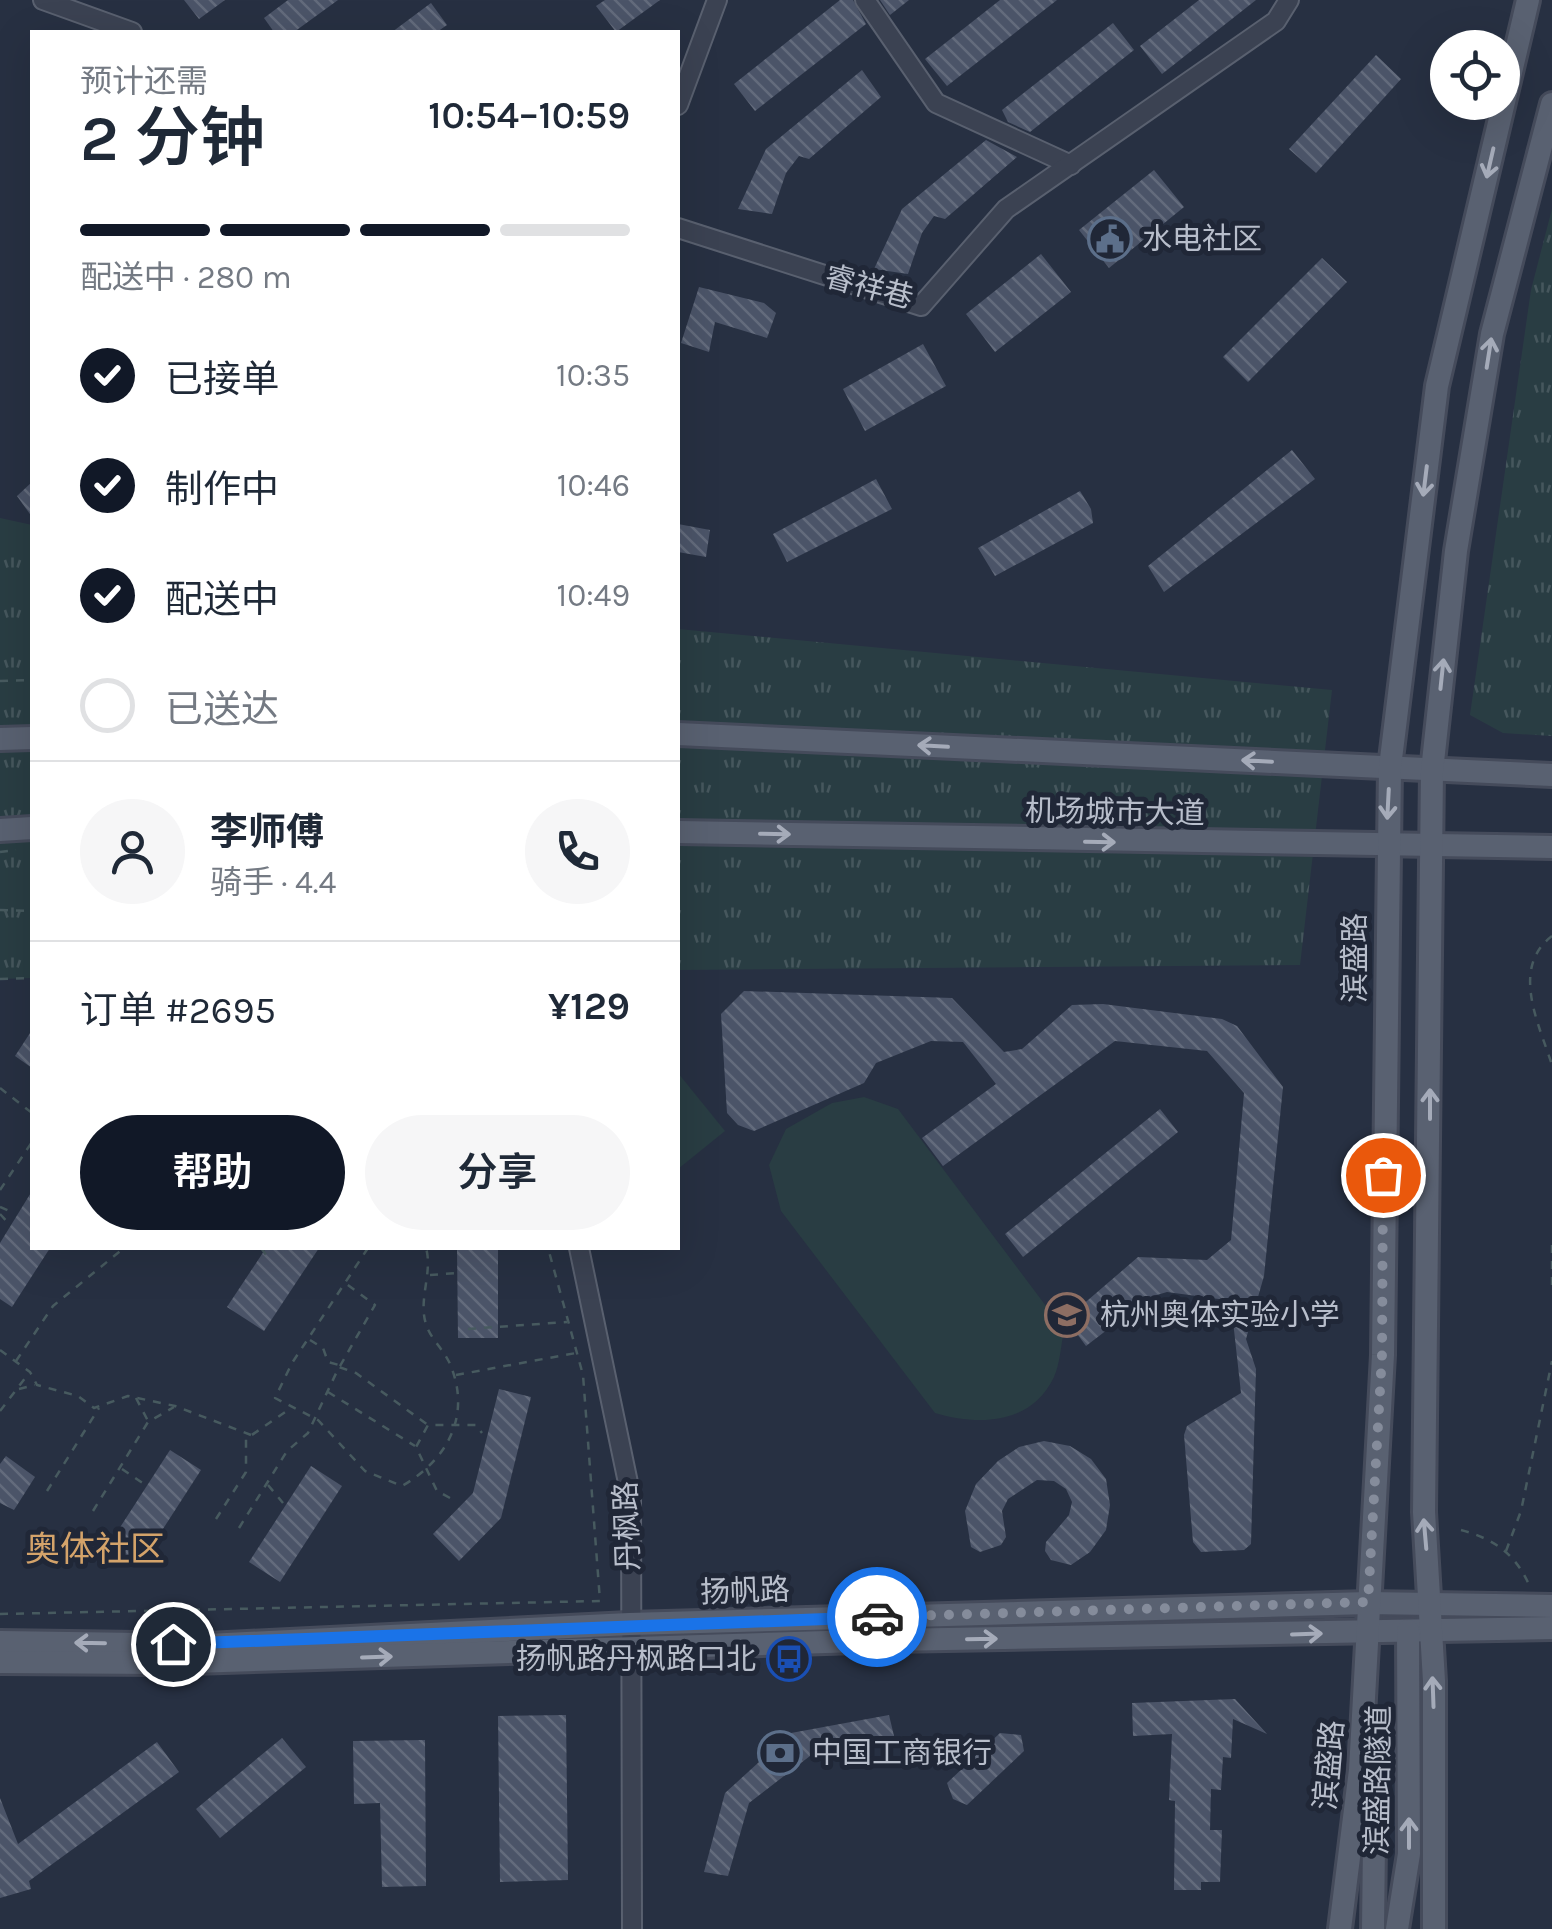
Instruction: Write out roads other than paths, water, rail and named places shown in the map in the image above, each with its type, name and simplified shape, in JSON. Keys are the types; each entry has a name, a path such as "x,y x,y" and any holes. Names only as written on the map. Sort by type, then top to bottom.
{"main road":[{"name":"滨盛路","path":"1340,1929 1360,1770 1382,1355 1390,767 1437,386 1528,0"},
{"path":"1434,1929 1434,1681 1418,1631 1431,1606 1424,1512 1432,771 1456,551 1492,334 1552,104"},
{"name":"机场城市大道","path":"680,734 1432,771"},
{"path":"0,739 30,738"},
{"path":"1432,771 1552,775"},
{"path":"0,830 30,828"},
{"name":"机场城市大道","path":"680,832 1386,848 1552,848"},
{"name":"扬帆路","path":"0,1642 208,1645 629,1624 1368,1602 1552,1606"},
{"path":"0,1662 161,1663 890,1640 1552,1628"},
{"name":"滨盛路隧道","path":"1397,1929 1410,1854 1418,1631"},
{"name":"滨盛路隧道","path":"1360,1770 1374,1842 1374,1929"}],"street":[{"path":"43,0 126,30"},
{"path":"680,100 718,0"},
{"path":"865,0 936,102 1071,165 1276,21 1289,0"},
{"name":"睿祥巷","path":"680,229 921,306 1006,209 1071,165"},
{"name":"丹枫路","path":"578,1250 631,1496 632,1929"}],"place":[{"name":"水电社区","path":"1110,239"},
{"name":"杭州奥体实验小学","path":"1067,1315"},
{"name":"扬帆路丹枫路口北","path":"789,1659"},
{"name":"中国工商银行","path":"780,1753"}],"district":[{"name":"奥体社区","path":"95,1549"}]}
